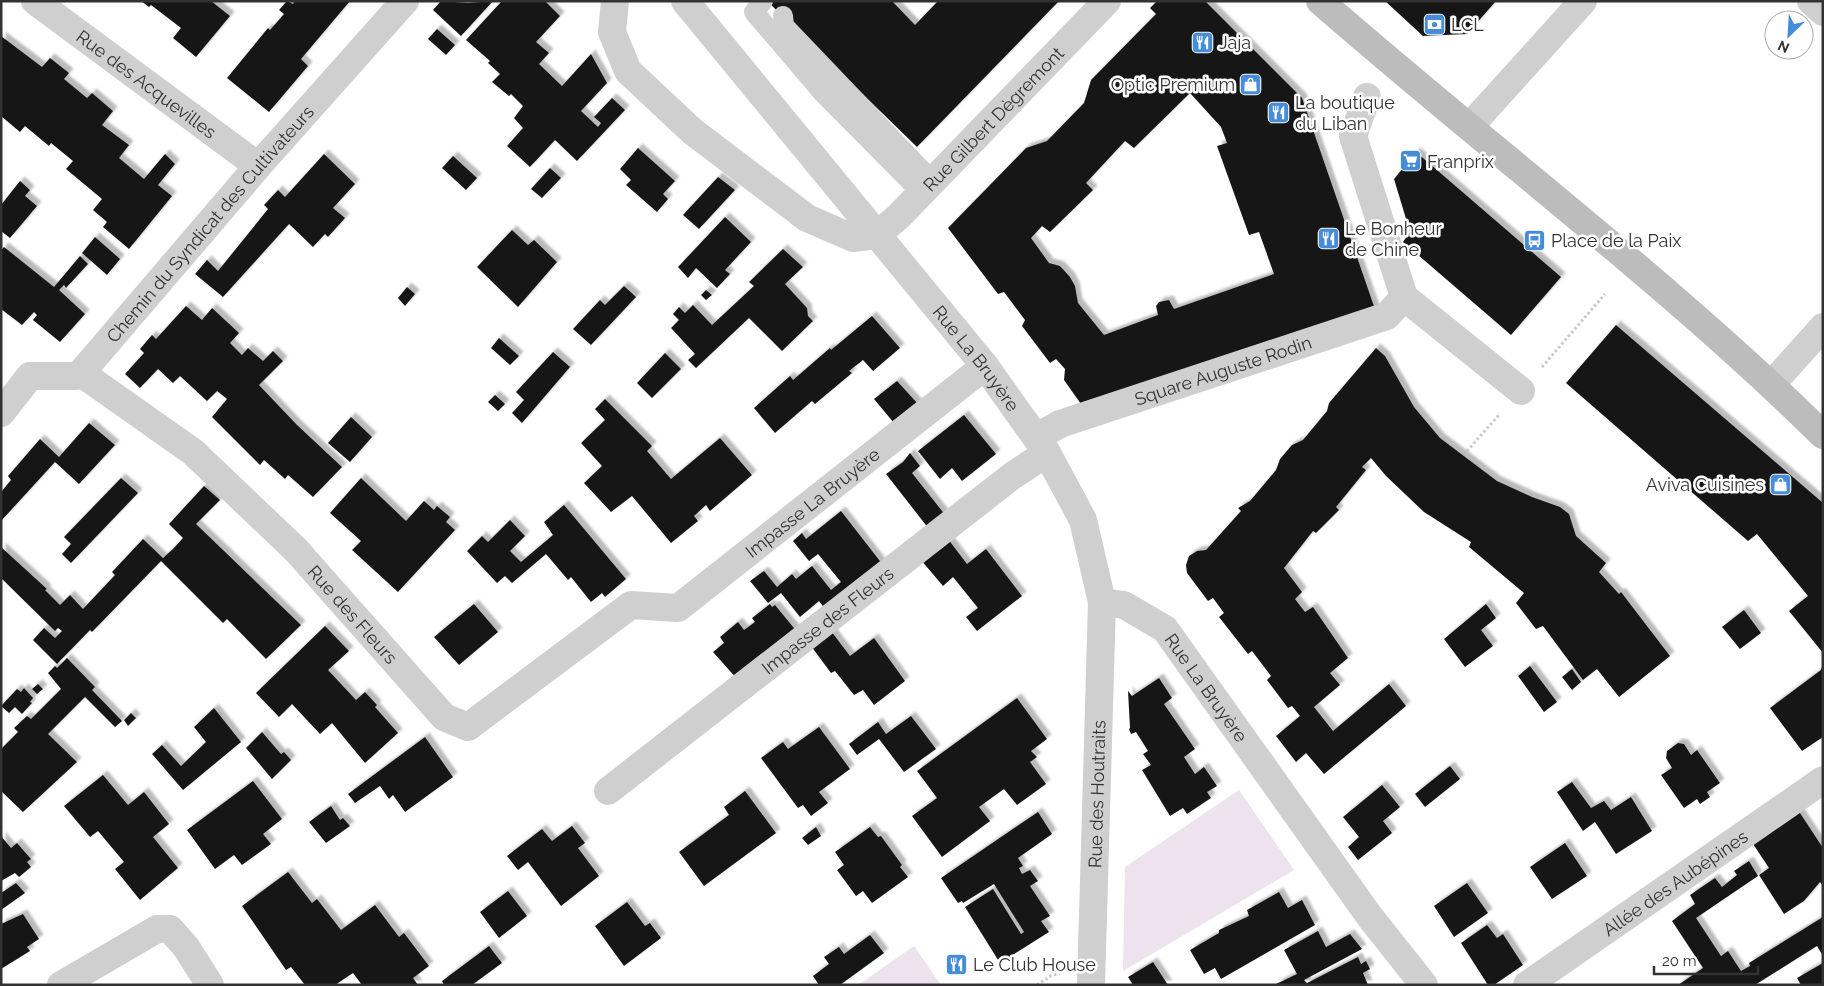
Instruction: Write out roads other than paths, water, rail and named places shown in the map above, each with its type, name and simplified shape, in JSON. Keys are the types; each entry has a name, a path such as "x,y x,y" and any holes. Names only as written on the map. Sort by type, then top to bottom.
{"main road":[{"path":"1320,1 1411,80 1470,126 1771,385 1823,436"}],"street":[{"name":"Rue des Acquevilles","path":"35,1 258,166"},
{"name":"Chemin du Syndicat des Cultivateurs","path":"81,372 258,166 405,1"},
{"path":"615,1 612,32 628,71 692,131 807,218 853,238 877,235"},
{"name":"Rue La Bruyère","path":"684,1 985,366 1042,445 1083,520 1102,602 1124,606 1165,629 1370,917 1424,985"},
{"name":"Rue Gilbert Dègremont","path":"877,235 928,187 1107,1"},
{"path":"1470,126 1583,1"},
{"path":"1811,1 1823,12"},
{"path":"1367,96 1353,136 1404,297 1521,391"},
{"name":"Square Auguste Rodin","path":"1042,445 1060,424 1387,316 1404,297"},
{"path":"1771,385 1823,327"},
{"name":"Impasse La Bruyère","path":"631,605 678,608 985,366"},
{"path":"1,413 30,376 76,376 81,372"},
{"name":"Rue des Fleurs","path":"81,372 200,459 296,550 444,717 468,726 631,605"},
{"name":"Impasse des Fleurs","path":"608,791 1019,471 1042,445"},
{"name":"Rue des Houtraits","path":"1091,985 1102,602"},
{"name":"Allée des Aubépines","path":"1527,985 1823,780"},
{"path":"60,985 157,929 170,929 186,947 210,985"}],"lane":[{"path":"763,1 754,12 823,93 928,187"},
{"path":"783,16 784,26 928,187"}],"place":[{"name":"LCL","path":"1435,24"},
{"name":"Jaja","path":"1203,42"},
{"name":"Optic Premium","path":"1251,84"},
{"name":"La boutique du Liban","path":"1279,112"},
{"name":"Franprix","path":"1411,161"},
{"name":"Le Bonheur de Chine","path":"1329,238"},
{"name":"Place de la Paix","path":"1535,240"},
{"name":"Aviva Cuisines","path":"1780,484"},
{"name":"Le Club House","path":"957,964"}]}
